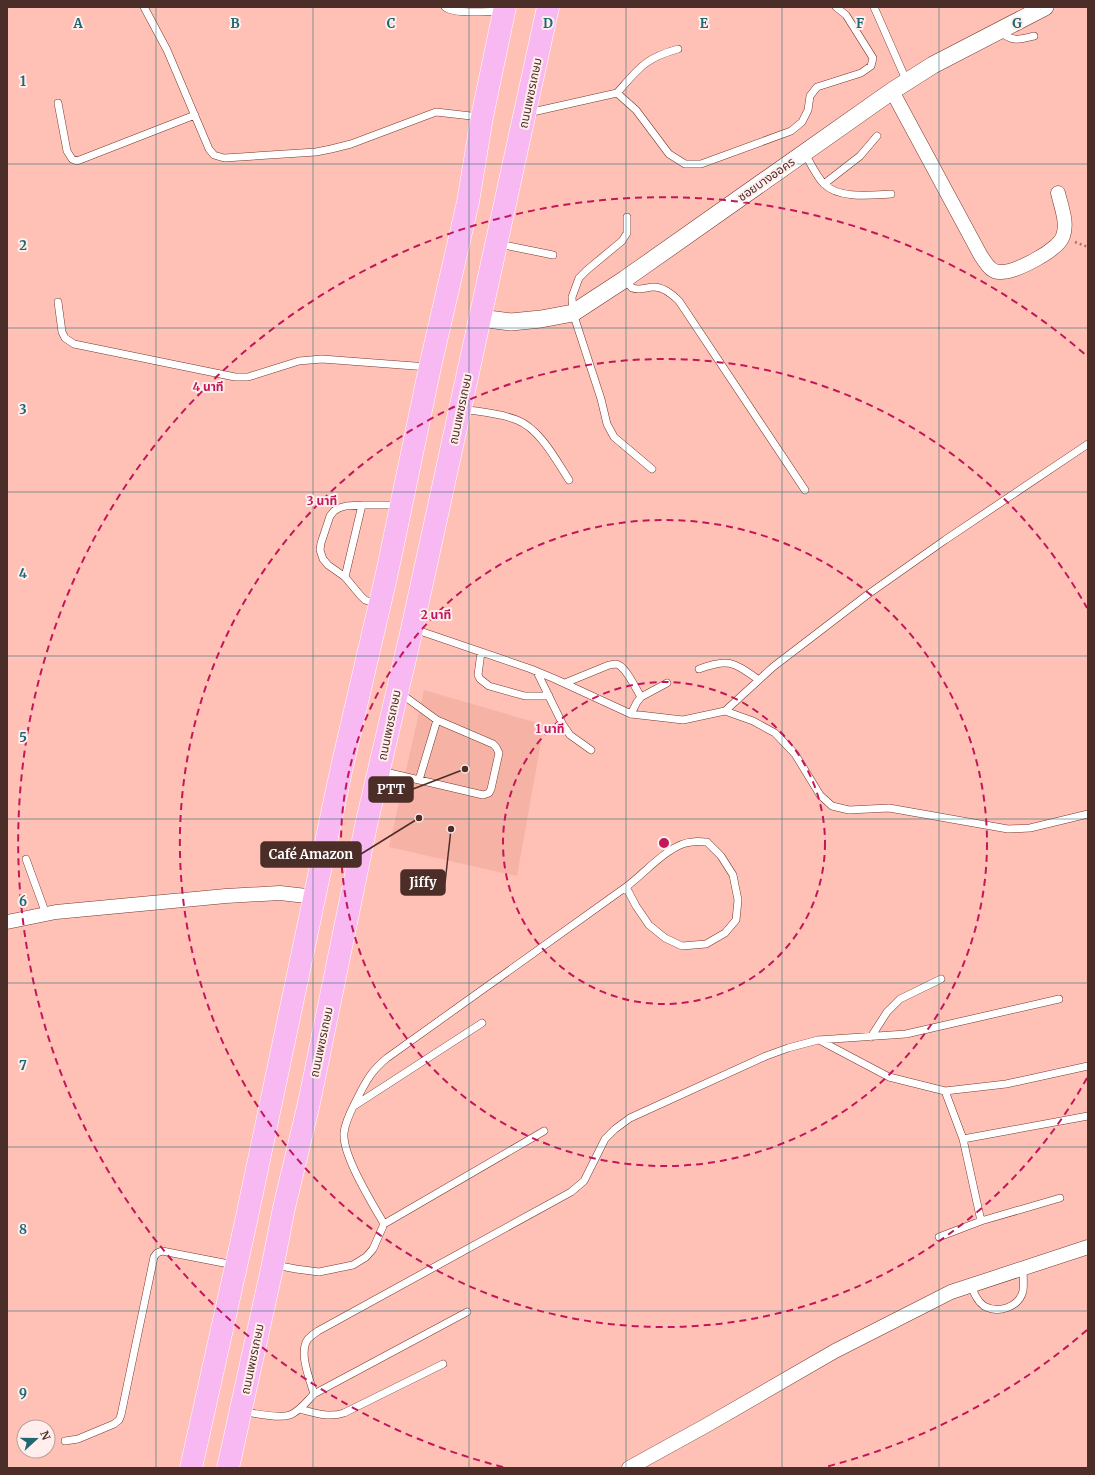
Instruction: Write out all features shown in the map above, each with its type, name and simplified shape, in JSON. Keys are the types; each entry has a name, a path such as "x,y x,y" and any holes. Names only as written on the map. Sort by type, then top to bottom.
{"main road":[{"name":"ถนนเพชรเกษม","path":"228,1468 284,1208 309,1103 367,821 396,691 412,629 526,114 548,7"},
{"path":"191,1468 236,1265 341,771 380,605 430,367 468,202 482,117 504,9"}],"street":[{"name":"ซอยบางออคร","path":"480,318 511,322 541,319 573,312 625,279 892,91 933,65 1045,7"},
{"path":"892,91 981,256 992,270 1001,272 1017,269 1052,249 1063,237 1065,228 1058,194"},
{"path":"7,922 46,914 128,904 262,893 293,893 315,897"},
{"path":"629,1468 835,1351 951,1292 1088,1247"}],"lane":[{"path":"144,7 167,50 209,149 214,155 224,158 316,152 351,144 436,112 482,117"},
{"path":"444,7 447,10 504,9"},
{"path":"618,93 636,110 669,154 685,164 701,164 791,131 802,122 808,110 810,96 817,88 861,73 871,66 873,58 846,15 836,7"},
{"path":"874,7 907,82"},
{"path":"999,31 1011,40 1020,40 1034,36"},
{"path":"526,114 618,93 637,71 649,60 678,49"},
{"path":"58,103 67,151 72,159 77,161 195,115"},
{"path":"824,184 860,156 877,136"},
{"path":"804,152 824,184 834,191 852,195 891,194"},
{"path":"627,217 627,233 622,241 579,278 572,297 573,312 601,399 607,424 614,437 652,469"},
{"path":"497,244 553,255"},
{"path":"625,279 632,288 643,290 655,287 670,292 679,301 805,490"},
{"path":"58,302 62,332 65,338 74,344 235,377 248,377 299,361 322,358 430,367"},
{"path":"460,409 504,416 518,420 530,427 551,451 569,480"},
{"path":"412,629 537,672 631,714 683,720 725,711 773,667 899,572 1088,444"},
{"path":"345,577 362,505"},
{"path":"380,605 365,600 345,577 328,565 323,559 320,550 321,543 330,516 334,511 346,506 402,505"},
{"path":"481,652 478,674 484,684 525,696 548,696"},
{"path":"699,669 723,662 739,666 759,680"},
{"path":"565,684 609,665 616,664 625,670 641,697"},
{"path":"537,672 563,725 570,735 591,750"},
{"path":"631,714 641,697 667,683"},
{"path":"379,771 483,795 489,793 491,789 498,753 496,747 493,744 437,720 396,691"},
{"path":"725,711 753,721 775,733 795,754 820,796 832,806 848,810 889,808 1008,829 1030,828 1088,814"},
{"path":"419,780 437,720"},
{"path":"384,1224 348,1158 344,1133 348,1118 367,1078 376,1067 626,887 659,858 673,849 690,842 707,842 721,856 733,875 738,900 736,920 725,933 706,944 682,946 666,938 649,925 636,906 626,887"},
{"path":"26,859 46,914"},
{"path":"871,1037 887,1012 900,999 941,979"},
{"path":"314,1394 304,1360 304,1350 307,1340 318,1331 571,1192 584,1181 605,1139 615,1129 630,1118 766,1056 788,1048 818,1040 906,1034 1059,999"},
{"path":"354,1106 482,1023"},
{"path":"818,1040 889,1077 945,1091 1006,1084 1088,1066"},
{"path":"945,1091 964,1139 980,1221"},
{"path":"964,1139 1088,1116"},
{"path":"273,1264 319,1272 353,1265 366,1257 373,1249 384,1224 544,1131"},
{"path":"939,1237 980,1221 1060,1198"},
{"path":"65,1441 78,1439 114,1424 119,1420 154,1256 162,1251 236,1265"},
{"path":"971,1285 975,1297 984,1306 994,1309 1008,1308 1016,1303 1023,1291 1023,1268"},
{"path":"241,1412 280,1416 289,1415 300,1409 314,1394 467,1312"},
{"path":"300,1409 321,1415 334,1416 344,1413 443,1364"}],"shaded area":[{"path":"424,690 544,725 517,876 389,847"}],"place":[{"name":"PTT","path":"465,769"},
{"name":"Café Amazon","path":"419,818"},
{"name":"Jiffy","path":"451,829"}]}
